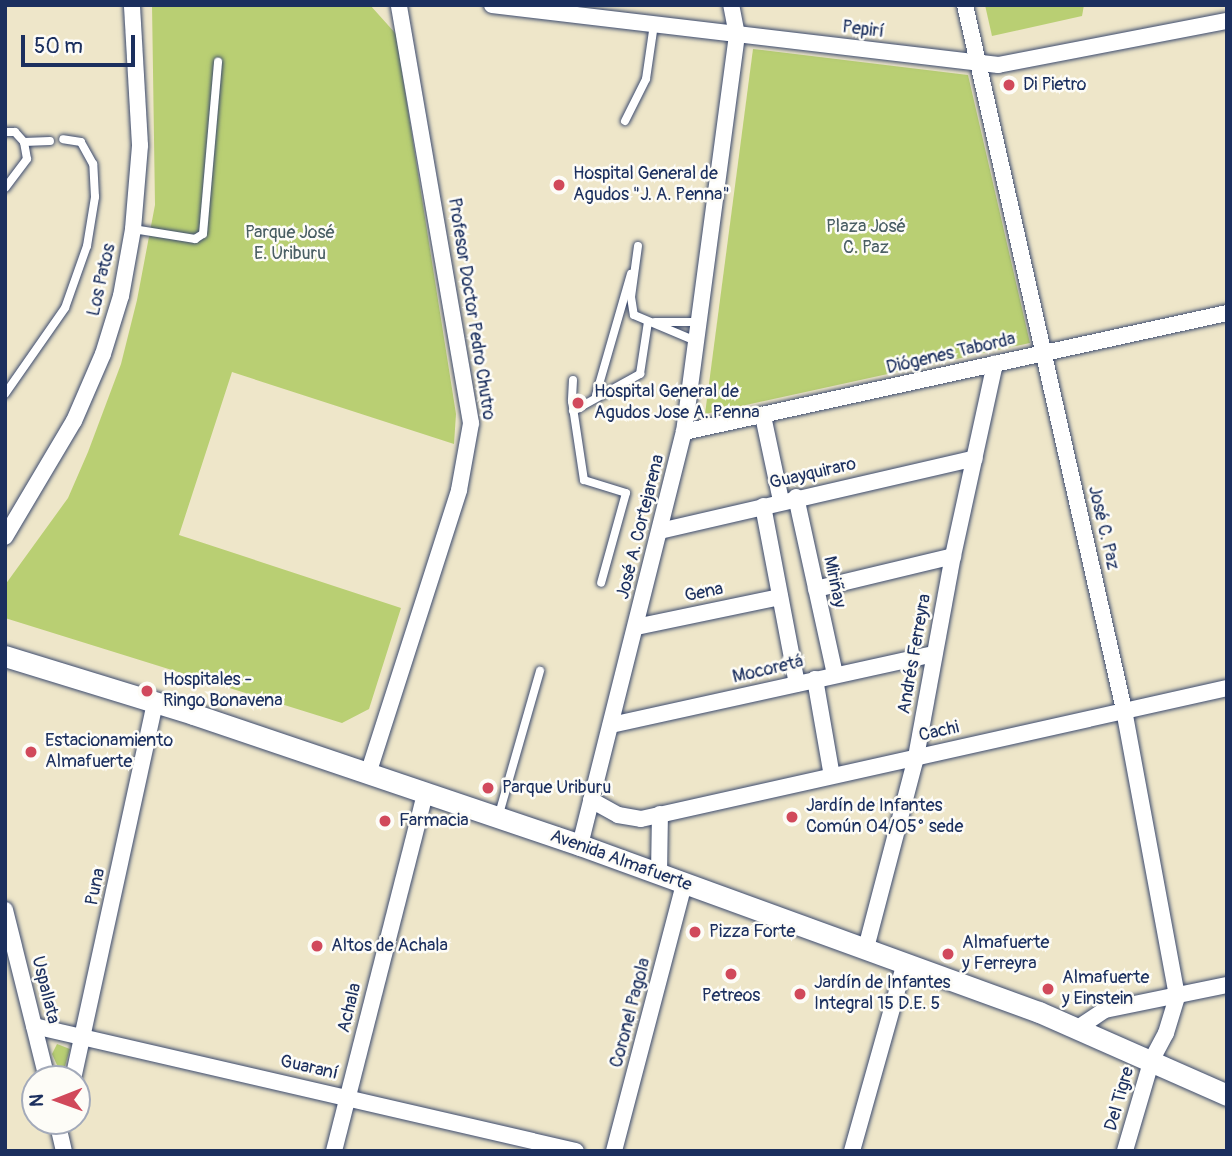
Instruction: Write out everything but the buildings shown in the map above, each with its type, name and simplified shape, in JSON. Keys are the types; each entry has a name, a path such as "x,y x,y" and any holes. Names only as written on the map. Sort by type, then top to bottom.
{"main road":[{"name":"Avenida Almafuerte","path":"5,656 155,702 580,845 1079,1028 1227,1095"}],"street":[{"name":"Los Patos","path":"5,537 74,421 103,354 121,296 133,229 140,145 132,5"},
{"name":"Profesor Doctor Pedro Chutro","path":"368,774 459,491 471,423 400,5"},
{"name":"Pepirí","path":"492,5 979,64 1034,62 1227,21"},
{"name":"José A. Cortejarena","path":"580,845 684,432 737,35 731,5"},
{"name":"José C. Paz","path":"965,5 1124,710 1177,997 1166,1033 1152,1059"},
{"name":"Diógenes Taborda","path":"684,432 1227,313"},
{"name":"Andrés Ferreyra","path":"866,948 916,757 933,653 995,364"},
{"name":"Miriñay","path":"763,416 816,589 835,674"},
{"name":"Guayquiraro","path":"660,531 975,458"},
{"path":"763,506 797,684"},
{"path":"816,589 953,556"},
{"name":"Gena","path":"635,626 780,597"},
{"name":"Mocoretá","path":"611,725 933,653"},
{"path":"815,679 832,776"},
{"name":"Cachi","path":"591,800 628,818 660,814 1227,688"},
{"name":"Puna","path":"77,1065 155,702"},
{"name":"Achala","path":"334,1151 425,793"},
{"path":"659,875 660,814"},
{"name":"Coronel Pagola","path":"614,1151 684,885"},
{"name":"Uspallata","path":"5,910 10,952 44,1065"},
{"path":"852,1151 905,962"},
{"path":"1079,1028 1105,1010 1227,985"},
{"name":"Guaraní","path":"34,1026 576,1151"},
{"name":"Del Tigre","path":"1125,1151 1152,1059"}],"lane":[{"path":"625,121 646,79 654,24"},
{"path":"133,229 195,239 203,234 218,62"},
{"path":"5,132 15,132 24,142 27,159 5,188"},
{"path":"5,394 65,308 87,246 95,197 93,164 81,142 62,139"},
{"path":"24,142 50,141"},
{"path":"638,246 630,307 634,315 696,341"},
{"path":"596,395 635,269"},
{"path":"649,322 699,322"},
{"path":"573,411 596,395 640,374 649,322"},
{"path":"573,380 573,411 583,480 626,492 601,583"},
{"path":"498,817 540,671"}],"green space":[{"name":"Parque José E. Uriburu","path":"152,5 370,5 396,34 456,414 454,444 232,372 179,535 401,608 369,709 342,723 5,618 5,585 68,498 88,452 121,364 137,300 155,205"},
{"path":"985,5 1084,5 1082,16 992,36"},
{"name":"Plaza José C. Paz","path":"753,49 968,75 1030,343 705,414"},
{"path":"57,1044 70,1049 65,1065 57,1065 52,1054"}],"place":[{"name":"Di Pietro","path":"1009,85"},
{"name":"Hospital General de Agudos \"J. A. Penna\"","path":"559,185"},
{"name":"Hospital General de Agudos Jose A. Penna","path":"578,403"},
{"name":"Hospitales - Ringo Bonavena","path":"147,691"},
{"name":"Estacionamiento Almafuerte","path":"31,752"},
{"name":"Parque Uriburu","path":"488,788"},
{"name":"Jardín de Infantes Común 04/05° sede","path":"792,817"},
{"name":"Farmacia","path":"385,821"},
{"name":"Pizza Forte","path":"695,932"},
{"name":"Altos de Achala","path":"317,946"},
{"name":"Almafuerte y Ferreyra","path":"948,954"},
{"name":"Petreos","path":"731,974"},
{"name":"Almafuerte y Einstein","path":"1048,989"},
{"name":"Jardín de Infantes Integral 15 D.E. 5","path":"800,994"}]}
